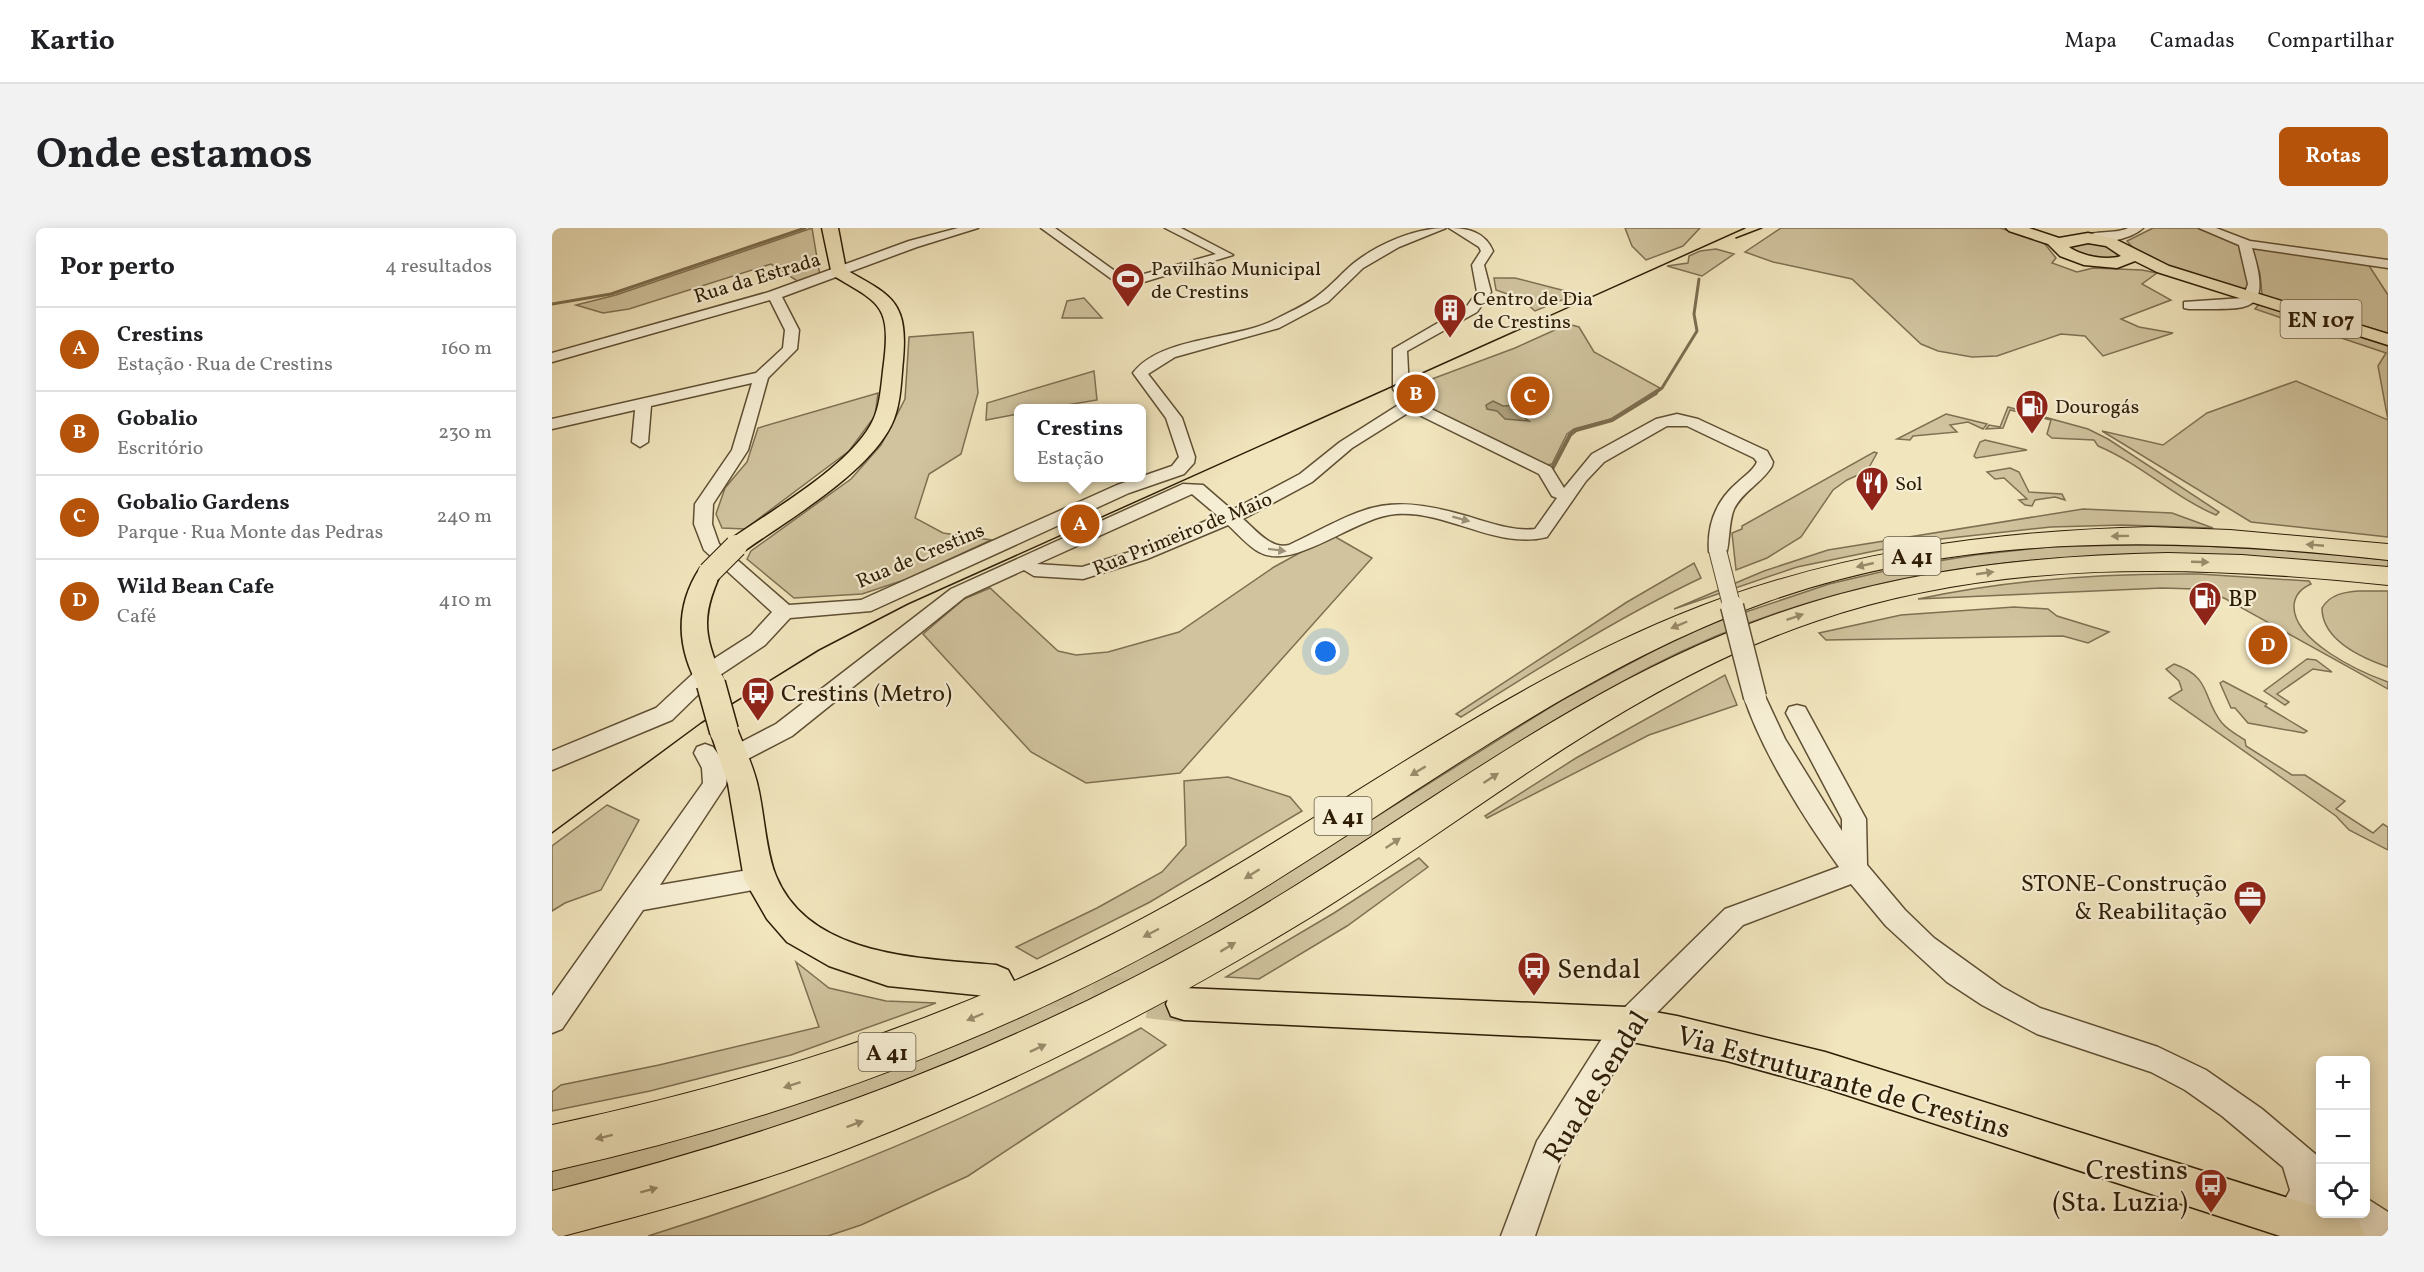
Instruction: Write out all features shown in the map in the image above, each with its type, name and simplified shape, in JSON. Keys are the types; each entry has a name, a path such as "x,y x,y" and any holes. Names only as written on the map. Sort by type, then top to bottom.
{"highway":[{"name":"A 41","path":"552,1148 670,1121 773,1091 892,1050 1032,993 1112,954 1202,905 1353,810 1598,664 1670,629 1766,592 1824,575 1909,556 2051,539 2202,537 2388,552"},
{"name":"A 41","path":"552,1215 681,1181 822,1136 923,1098 1068,1034 1179,975 1270,922 1539,746 1632,690 1714,649 1776,624 1855,599 1916,585 2042,566 2193,562 2288,566 2388,576"}],"main road":[{"path":"830,228 838,272 884,300 895,316 896,345 887,411 879,428 846,465 736,546 709,573 697,595 691,620 694,642 708,679 721,747 743,784 760,879 779,909 799,932 841,955 888,970 996,981"},
{"name":"EN 107","path":"2014,228 2053,241 2066,253 2084,260 2123,251"},
{"name":"EN 107","path":"2032,228 2060,236 2110,242 2123,251 2163,269 2388,340"},
{"path":"2061,247 2063,242 2083,238"},
{"name":"Via Estruturante de Crestins","path":"1184,1004 1627,1023 1684,1033 1784,1058 2344,1236"}],"street":[{"name":"Rua da Estrada","path":"552,358 774,295 913,244 972,228"},
{"path":"1047,228 1124,284 1227,255 1171,228"},
{"name":"Rua de Crestins","path":"1146,481 1167,474 1186,463 1185,450 1174,418 1140,374 1153,362 1170,354 1274,325 1323,299 1359,265 1395,244 1440,228"},
{"path":"1455,228 1477,238 1486,246 1487,251 1478,265 1484,292 1472,309 1400,349 1401,389 1412,404 1545,471 1558,492 1568,496"},
{"path":"2123,251 2137,228"},
{"path":"2205,228 2248,244 2388,264"},
{"path":"2189,305 2239,305 2247,303 2254,297 2256,289 2254,273 2245,245 2248,244"},
{"path":"552,761 618,731 664,714 758,640 784,612 711,546 703,524 704,504 740,450 762,376 790,348 793,339 792,330 774,295"},
{"path":"552,424 762,376"},
{"path":"640,442 643,404"},
{"name":"Rua Primeiro de Maio","path":"1034,570 1083,573 1140,555 1230,518 1306,478 1346,445 1412,404"},
{"path":"552,1020 714,785 717,775 713,764 721,747 784,730 958,593 1193,488 1266,548 1277,552 1290,551 1369,512 1398,508 1423,509 1527,536 1541,533 1588,467 1614,447 1662,422 1677,419 1692,422 1761,455 1765,462 1763,469 1740,489 1727,505 1720,525 1718,552 1755,697 1761,715 1783,756 1854,872 1879,902 1946,967 1987,994 2032,1018 2175,1068 2224,1098 2316,1175"},
{"name":"Rua de Crestins","path":"784,612 864,606 1123,489 1144,482"},
{"path":"1797,713 1854,819 1854,872"},
{"name":"Rua de Sendal","path":"1518,1236 1548,1152 1627,1023 1734,917 1854,872"},
{"path":"635,900 760,879"},
{"path":"2296,1158 2316,1182"},
{"path":"2291,1219 2307,1193 2305,1176 2296,1158"},
{"path":"2347,1218 2364,1236"},
{"path":"2369,1218 2388,1233"}],"shaded area":[{"path":"812,228 820,276 802,284 771,264 629,309 603,313 576,305 616,295"},
{"path":"1625,228 1700,228 1683,246 1646,260 1632,246"},
{"path":"1781,228 2000,228 2045,244 2056,258 2052,263 2077,272 2093,268 2142,270 2157,273 2142,284 2171,300 2121,319 2139,327 2173,333 2103,356 2085,336 2061,334 1997,356 1972,357 1938,351 1921,344 1852,279 1773,262 1745,252"},
{"path":"2153,228 2202,228 2243,242 2251,287 2237,290 2141,257 2127,241"},
{"path":"2077,242 2101,243 2122,255 2121,258 2092,260 2069,249 2069,246"},
{"path":"2252,248 2366,261 2388,295 2388,333 2265,297 2262,294 2260,274"},
{"path":"1716,249 1734,254 1702,276 1667,266 1688,263 1689,256 1700,251"},
{"path":"1494,278 1515,278 1577,294 1535,311 1521,299 1496,290"},
{"path":"1084,298 1102,318 1062,318 1067,301"},
{"path":"2259,304 2388,346 2388,420 2378,366 2386,353 2255,309"},
{"path":"1568,324 1579,327 1594,352 1660,388 1611,419 1574,429 1567,434 1552,464 1541,466 1425,408 1405,389 1515,348"},
{"path":"973,332 978,393 961,454 929,474 915,518 943,533 991,540 907,579 862,594 794,598 747,559 751,551 851,479 881,445 905,399 909,337"},
{"path":"1094,371 1097,400 1073,404 1014,404 1014,415 986,420 987,403"},
{"path":"2296,381 2388,420 2388,537 2251,522 2102,431 2163,445 2207,413"},
{"path":"878,393 875,416 849,451 745,529 722,528 716,514 725,488 747,462 758,428"},
{"path":"1493,401 1503,406 1519,405 1516,411 1529,421 1505,419 1497,411 1487,409 1486,405"},
{"path":"2008,407 2088,429 2108,439 2219,512 2216,515 2186,500 2129,462 2098,446 2094,440 2052,438 2047,434 2051,420 2010,410 2003,428 1986,429 1989,425 2000,427"},
{"path":"1946,414 1987,424 1983,429 1968,422 1950,425 1957,432 1913,436 1910,440 1897,439"},
{"path":"1985,440 2027,450 1976,458 1974,456 1980,442"},
{"path":"1874,452 1877,453 1867,471 1847,480 1833,490 1801,537 1767,558 1736,570 1732,533"},
{"path":"2010,468 2019,472 2029,492 2062,494 2065,500 2055,497 2035,500 2032,506 2025,505 2019,500 2027,499 2004,478 1995,479 1987,472"},
{"path":"2083,509 2172,513 2213,528 2122,525 2051,527 1923,541 1797,567 1674,609 1764,571 1828,550"},
{"path":"1332,535 1372,558 1180,773 1086,783 1031,752 923,634 964,599 990,588 1058,651 1076,655 1108,652 1179,632 1274,567"},
{"path":"2163,544 2294,550 2388,560 2388,568 2198,555 2104,556 2011,562 1919,576 1828,597 1738,627 1650,667 1579,706 1441,791 1237,923 1096,1002 836,1111 754,1138 552,1194 552,1168 1277,879 1560,701 1679,637 1713,623 1829,584 1902,567 1975,555 2048,547"},
{"path":"1694,563 1701,578 1609,627 1461,717 1456,714 1627,602"},
{"path":"2199,574 2309,581 2311,584 2300,592 2294,605 2296,618 2304,631 2315,643 2345,663 2388,682 2388,689 2224,598 2195,589 2162,588 1918,599 2023,582 2093,576"},
{"path":"2388,591 2388,667 2345,646 2329,629 2324,619 2322,608 2325,603 2343,593"},
{"path":"2014,607 2048,609 2057,616 2109,632 2088,643 2063,636 1826,640 1819,633 1901,615"},
{"path":"2307,659 2316,660 2332,672 2313,669 2277,694 2289,702 2285,705 2264,691"},
{"path":"2174,664 2195,675 2205,689 2222,723 2245,740 2246,746 2292,775 2305,775 2345,801 2336,809 2373,833 2383,824 2388,827 2388,850 2349,830 2336,816 2169,698 2182,690 2179,681 2166,669"},
{"path":"1725,675 1737,705 1649,735 1487,818 1485,816 1576,758"},
{"path":"2223,681 2267,704 2265,706 2307,731 2304,733 2248,723 2235,708 2231,708 2220,683"},
{"path":"1228,777 1290,797 1302,811 1150,902 1037,959 1016,947 1097,908 1162,872 1186,845 1184,781"},
{"path":"607,805 639,820 601,890 565,903 552,911 552,846"},
{"path":"1419,858 1428,867 1347,926 1259,979 1226,977 1334,913"},
{"path":"796,962 829,988 886,1001 936,1003 791,1055 650,1091 552,1111 552,1092 561,1085 659,1065 819,1027"},
{"path":"1141,1028 1166,1045 968,1176 861,1225 828,1236 648,1236 776,1193 900,1144 1022,1089"}],"waterway":[{"path":"552,304 611,294 805,228"},
{"path":"1654,394 1662,388 1697,331 1694,314 1699,279"},
{"path":"1550,473 1570,435 1576,430 1612,420 1656,393"}],"tunnel":[{"path":"1037,986 1184,1004"}],"tram line":[{"path":"552,833 701,723 819,650 908,604 1745,228"},
{"path":"1736,238 1762,228"}],"place":[{"name":"Pavilhão Municipal de Crestins","path":"1128,308"},
{"name":"Centro de Dia de Crestins","path":"1450,339"},
{"name":"Gobalio","path":"1416,394"},
{"name":"Gobalio Gardens","path":"1530,396"},
{"name":"Dourogás","path":"2032,435"},
{"name":"Sol","path":"1872,512"},
{"name":"Crestins","path":"1080,524"},
{"name":"BP","path":"2205,627"},
{"name":"Wild Bean Cafe","path":"2268,645"},
{"name":"Crestins (Metro)","path":"758,722"},
{"name":"STONE-Construção & Reabilitação","path":"2250,926"},
{"name":"Sendal","path":"1534,997"},
{"name":"Crestins (Sta. Luzia)","path":"2211,1214"}]}
